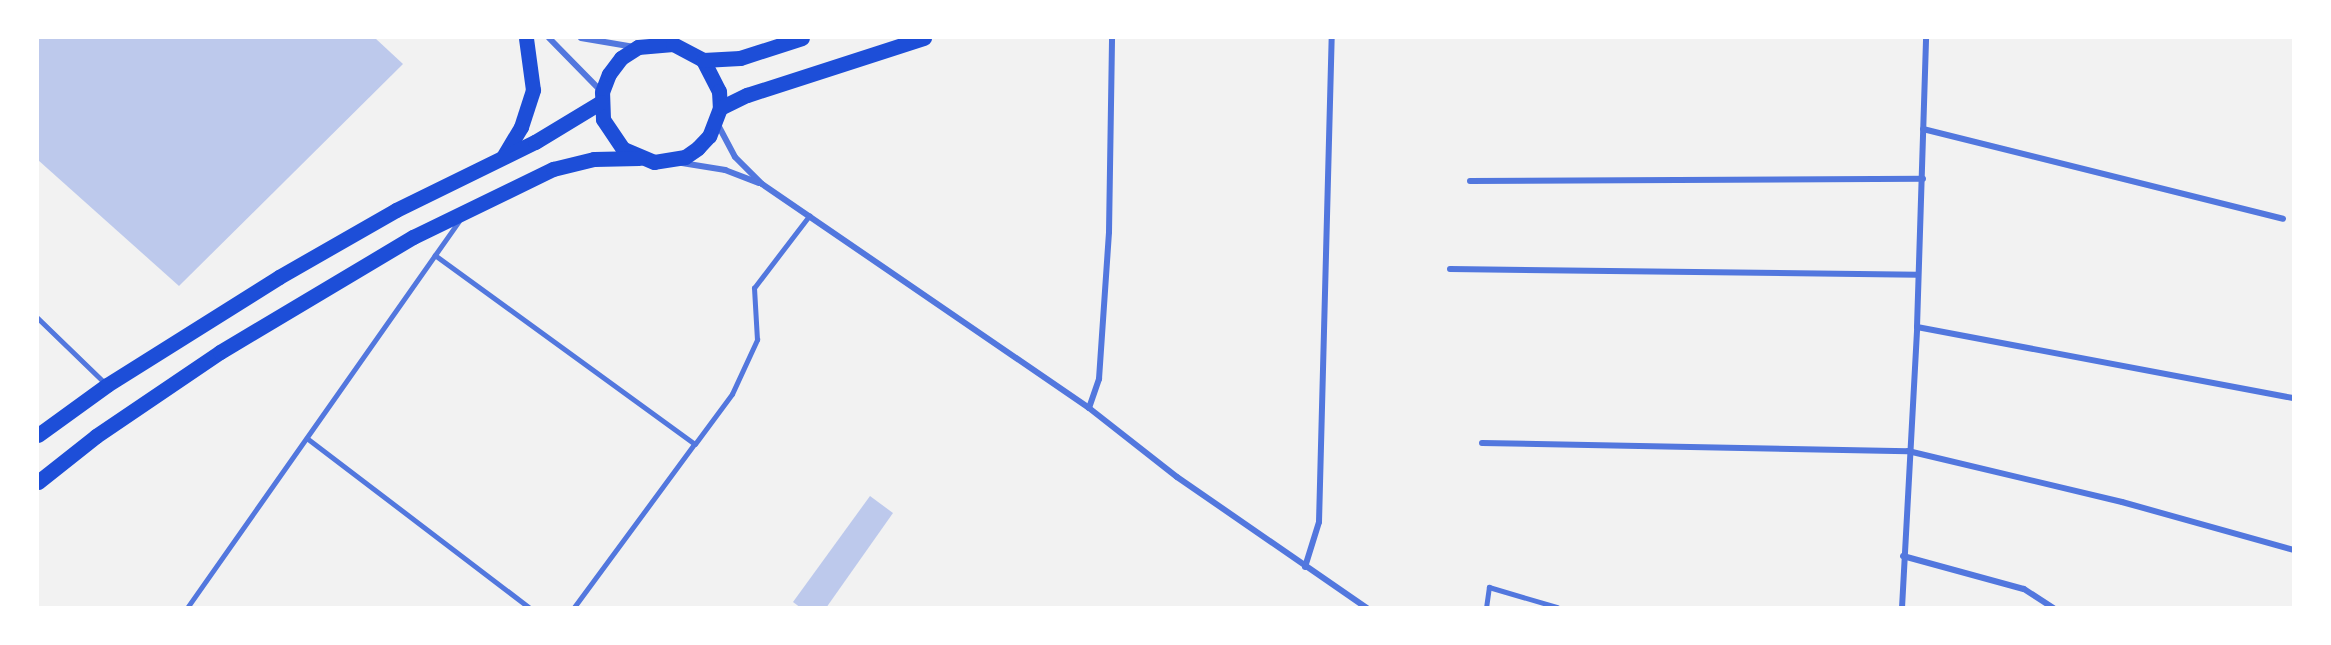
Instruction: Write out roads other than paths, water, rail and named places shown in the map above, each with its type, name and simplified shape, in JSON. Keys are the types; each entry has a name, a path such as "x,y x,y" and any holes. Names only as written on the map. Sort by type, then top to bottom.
{"main road":[{"path":"503,157 521,127 533,90 526,38"},
{"path":"639,158 611,136 603,119 601,97 609,74 621,58 638,47 673,44 703,60 740,58 802,38"},
{"path":"38,482 96,436 220,352 465,210 553,169 594,159 639,158 669,161 698,148 718,115 747,95 924,38"},
{"path":"703,60 719,90 718,115"},
{"path":"38,435 107,385 288,271 396,210 535,142 601,97"}],"street":[{"path":"549,38 601,97"},
{"path":"581,38 638,47"},
{"path":"1089,408 1099,379 1109,232 1112,38"},
{"path":"1305,567 1319,522 1332,38"},
{"path":"1902,608 1908,451 1917,327 1926,38"},
{"path":"718,115 735,157 762,184 1089,408 1177,477 1367,608"},
{"path":"1923,129 2283,219"},
{"path":"669,161 725,170 762,184"},
{"path":"1470,181 1923,179"},
{"path":"1450,269 1918,275"},
{"path":"1917,327 2294,398"},
{"path":"1482,443 1908,451 2122,502 2294,550"},
{"path":"1903,556 2024,589 2054,608"}],"lane":[{"path":"187,608 465,210"},
{"path":"574,608 732,394 757,340 754,288 809,216"},
{"path":"435,255 695,444"},
{"path":"38,318 107,385"},
{"path":"307,438 530,608"},
{"path":"1486,608 1489,587 1557,607"}]}
